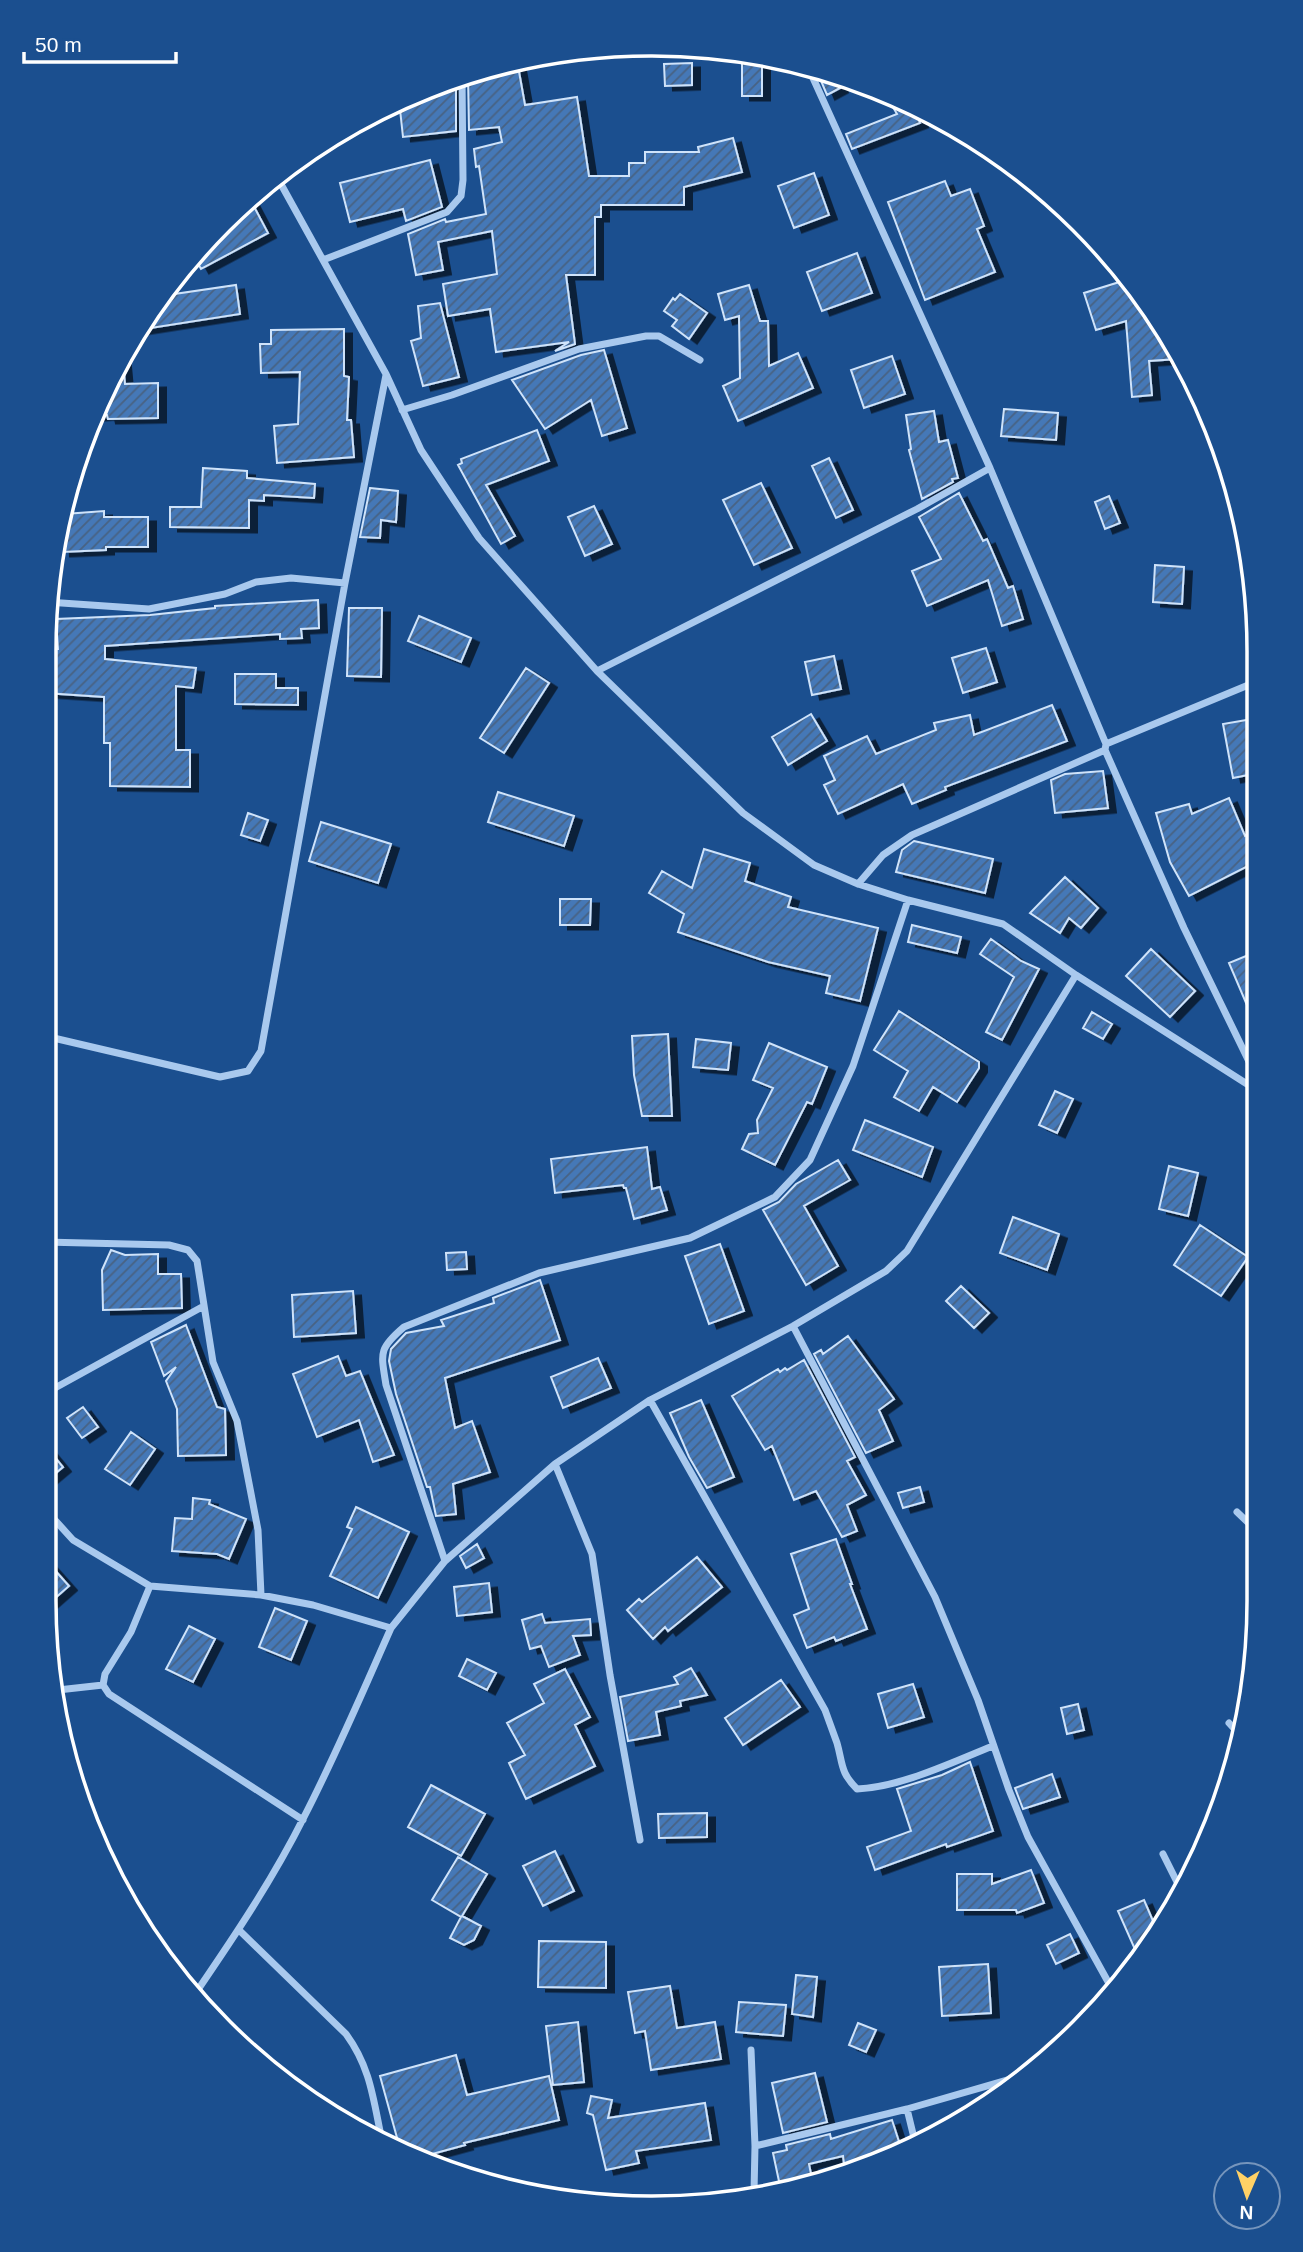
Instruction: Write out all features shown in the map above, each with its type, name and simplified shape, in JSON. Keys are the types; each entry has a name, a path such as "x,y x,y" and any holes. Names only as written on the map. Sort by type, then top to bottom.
{"street":[{"path":"813,78 990,468 1184,928 1247,1057"},
{"path":"323,260 447,212 461,196 462,87"},
{"path":"282,185 386,374 421,450 479,538 597,671 743,813 814,865 858,884 908,900 1003,924 1076,975 1247,1084"},
{"path":"402,410 452,395 579,349 646,336 659,336 700,360"},
{"path":"56,1039 220,1077 248,1071 261,1051 345,583 386,374"},
{"path":"597,671 917,509 990,468"},
{"path":"58,603 149,608 225,594 256,582 291,578 345,583"},
{"path":"858,884 883,855 912,835 1247,686"},
{"path":"445,1561 386,1385 383,1360 386,1342 404,1327 539,1273 690,1238 775,1197 810,1160 853,1066 908,900"},
{"path":"199,1988 239,1930 303,1820 339,1747 391,1628 445,1561 555,1464 650,1400 793,1326 886,1271 907,1251 1076,975"},
{"path":"56,1242 169,1245 188,1250 197,1261 202,1307 213,1362 237,1421 258,1530 261,1595"},
{"path":"56,1387 202,1307"},
{"path":"793,1326 935,1597 978,1700 1028,1837 1108,1982"},
{"path":"650,1400 825,1710 837,1744 841,1769 848,1780 858,1789 874,1788 940,1767 993,1746"},
{"path":"555,1464 592,1554 610,1675 640,1840"},
{"path":"1237,1512 1247,1522"},
{"path":"56,1521 73,1540 150,1586 261,1595 313,1605 391,1628"},
{"path":"150,1586 131,1632 105,1674 103,1685 109,1694 303,1820"},
{"path":"63,1689 103,1685"},
{"path":"1229,1723 1233,1728"},
{"path":"1163,1854 1176,1881"},
{"path":"239,1930 346,2034 370,2078 379,2130"},
{"path":"751,2050 754,2187"},
{"path":"755,2146 907,2109 1003,2081"},
{"path":"907,2109 913,2136"}],"building":[{"path":"692,63 692,85 665,86 664,64"},
{"path":"742,63 762,66 762,96 742,96"},
{"path":"519,71 525,105 577,97 589,176 629,176 629,163 645,163 645,152 699,152 698,147 733,138 742,172 684,187 684,205 601,205 601,217 595,217 595,275 566,275 575,344 555,351 569,342 496,352 490,309 448,316 443,284 497,274 492,231 438,242 443,270 416,275 408,234 445,219 446,222 486,214 474,149 502,142 499,127 469,130 468,85"},
{"path":"821,81 840,88 827,95"},
{"path":"456,89 456,131 403,137 400,112"},
{"path":"893,107 918,119 920,123 852,149 846,134 897,114"},
{"path":"430,160 442,207 406,221 403,209 350,222 340,183"},
{"path":"814,173 829,215 794,228 778,186"},
{"path":"945,181 951,196 970,189 984,226 977,229 995,272 925,300 888,202"},
{"path":"255,208 268,233 201,269 199,265 204,259"},
{"path":"857,253 872,293 822,311 807,272"},
{"path":"1118,282 1147,321 1170,360 1149,361 1152,395 1132,397 1126,321 1096,330 1084,293"},
{"path":"236,285 240,314 152,328 175,294"},
{"path":"749,285 760,321 768,321 769,366 798,353 813,388 738,421 723,386 740,378 739,316 725,320 718,294"},
{"path":"680,294 707,313 689,339 672,326 677,320 664,311 673,298 675,300"},
{"path":"440,303 459,377 423,386 411,341 421,338 418,306"},
{"path":"344,329 344,376 349,377 347,420 351,420 354,457 277,463 274,426 298,424 300,372 261,373 260,344 271,344 271,330"},
{"path":"604,350 627,428 602,436 591,400 545,429 512,380 581,355"},
{"path":"892,356 905,394 864,408 851,370"},
{"path":"124,375 125,384 158,383 158,418 108,419 107,415"},
{"path":"1004,409 1058,413 1056,440 1001,436"},
{"path":"934,411 939,442 948,440 958,478 952,479 953,482 922,499 909,450 906,415"},
{"path":"537,430 549,461 486,485 515,536 501,544 458,465 462,463 461,459"},
{"path":"829,458 853,510 836,518 812,466"},
{"path":"203,468 247,471 247,478 315,484 314,498 264,495 264,501 249,500 249,528 170,527 170,507 201,507"},
{"path":"761,483 792,548 754,565 723,500"},
{"path":"370,488 398,491 396,522 381,520 380,538 360,537"},
{"path":"959,493 983,541 987,539 1008,588 1013,586 1023,619 1002,626 988,580 927,606 912,571 941,559 919,517"},
{"path":"1109,496 1120,523 1105,529 1095,502"},
{"path":"594,506 612,544 585,556 568,517"},
{"path":"104,511 104,517 148,517 148,547 106,547 106,550 64,552 72,513"},
{"path":"1155,565 1184,567 1182,604 1153,602"},
{"path":"318,600 319,628 301,629 302,638 280,639 280,634 105,646 105,659 196,668 193,688 176,686 176,750 190,750 190,787 110,786 110,743 104,743 104,697 56,694 57,619 150,615 215,606"},
{"path":"349,608 382,608 381,677 347,676"},
{"path":"419,616 471,638 461,662 408,641"},
{"path":"986,648 997,682 963,693 952,658"},
{"path":"834,656 841,689 812,695 805,662"},
{"path":"526,668 549,683 504,753 480,738"},
{"path":"235,674 276,674 276,688 298,688 298,705 235,704"},
{"path":"1052,705 1067,741 945,787 946,790 912,804 903,784 838,814 824,785 835,780 824,756 867,736 876,754 936,730 934,723 970,715 974,735"},
{"path":"811,714 827,741 788,765 772,737"},
{"path":"1247,720 1247,775 1233,778 1223,724"},
{"path":"1103,771 1108,808 1055,813 1051,780 1065,774"},
{"path":"498,792 574,816 564,846 488,822"},
{"path":"1229,798 1245,836 1247,835 1247,867 1189,896 1170,862 1156,813 1189,804 1192,814"},
{"path":"248,813 268,820 260,841 241,835"},
{"path":"321,822 391,844 378,883 309,861"},
{"path":"914,841 993,859 985,893 896,872 902,850"},
{"path":"704,849 750,863 745,881 791,897 788,907 878,928 860,1001 826,993 830,976 768,962 678,932 684,914 649,893 662,871 692,888"},
{"path":"1065,877 1098,908 1081,928 1069,918 1060,933 1030,913"},
{"path":"560,899 591,899 590,925 560,925"},
{"path":"912,925 961,937 957,953 908,942"},
{"path":"991,939 1021,961 1039,969 1002,1040 986,1032 1014,977 980,954"},
{"path":"1151,949 1195,991 1170,1017 1126,976"},
{"path":"1247,956 1247,1005 1229,963"},
{"path":"899,1011 979,1062 979,1068 957,1102 933,1087 919,1111 894,1097 908,1071 874,1050"},
{"path":"1092,1012 1112,1024 1103,1039 1083,1028"},
{"path":"668,1034 672,1116 642,1116 634,1075 632,1036"},
{"path":"696,1039 731,1043 728,1070 693,1067"},
{"path":"769,1043 827,1067 812,1104 807,1102 775,1165 742,1149 749,1134 758,1133 757,1120 773,1088 753,1080"},
{"path":"1055,1091 1073,1099 1057,1133 1039,1125"},
{"path":"865,1120 933,1147 922,1177 853,1150"},
{"path":"647,1147 652,1189 660,1187 667,1210 634,1219 623,1185 555,1193 551,1159"},
{"path":"838,1160 850,1180 804,1206 838,1266 806,1285 763,1210 779,1202 796,1184"},
{"path":"1169,1166 1198,1173 1188,1216 1159,1209"},
{"path":"1013,1217 1059,1234 1047,1270 1000,1253"},
{"path":"1200,1225 1247,1256 1221,1296 1174,1265"},
{"path":"720,1244 744,1311 709,1324 685,1256"},
{"path":"111,1250 125,1255 158,1254 158,1274 181,1274 182,1308 103,1310 102,1270"},
{"path":"466,1252 467,1269 447,1270 446,1253"},
{"path":"540,1280 560,1340 445,1378 455,1428 472,1421 490,1472 453,1484 456,1514 436,1516 430,1487 427,1487 396,1394 389,1361 391,1349 406,1333 444,1326 441,1320 494,1303 493,1298"},
{"path":"961,1286 989,1313 974,1328 946,1301"},
{"path":"353,1291 356,1333 294,1337 292,1295"},
{"path":"186,1325 217,1407 225,1409 226,1455 178,1456 177,1409 166,1381 176,1367 164,1376 151,1342"},
{"path":"848,1336 894,1399 879,1410 893,1441 866,1453 814,1354 821,1350 823,1354"},
{"path":"338,1356 346,1376 360,1371 394,1455 373,1462 359,1420 317,1437 293,1374"},
{"path":"598,1358 611,1388 563,1408 551,1377"},
{"path":"804,1360 855,1457 847,1461 866,1495 847,1505 857,1531 842,1537 816,1491 794,1500 772,1446 765,1450 732,1396 778,1369 780,1372 785,1368 787,1370"},
{"path":"701,1400 734,1477 707,1488 689,1457 670,1413"},
{"path":"83,1407 98,1427 82,1438 67,1418"},
{"path":"131,1432 155,1449 130,1485 105,1469"},
{"path":"56,1459 63,1467 56,1473"},
{"path":"920,1487 924,1502 903,1508 898,1493"},
{"path":"193,1498 210,1500 209,1504 246,1519 229,1559 217,1554 172,1551 175,1518 192,1519"},
{"path":"356,1507 409,1532 378,1598 330,1576 352,1529 347,1527"},
{"path":"836,1539 867,1629 836,1641 834,1637 807,1648 794,1615 809,1609 791,1554"},
{"path":"477,1544 484,1558 466,1568 460,1556"},
{"path":"697,1557 722,1587 668,1631 665,1627 653,1639 627,1610 639,1599 642,1602"},
{"path":"56,1571 69,1586 56,1597"},
{"path":"489,1583 492,1612 457,1616 454,1587"},
{"path":"275,1608 307,1621 291,1660 259,1647"},
{"path":"542,1614 545,1623 590,1619 591,1635 573,1636 580,1655 549,1667 541,1646 530,1649 522,1620"},
{"path":"189,1626 215,1639 193,1682 166,1669"},
{"path":"467,1659 496,1673 487,1690 459,1676"},
{"path":"691,1668 707,1695 680,1701 681,1706 656,1712 660,1735 628,1741 620,1697 678,1684 674,1677"},
{"path":"565,1669 590,1717 575,1725 595,1766 526,1799 509,1763 525,1755 507,1723 544,1703 534,1684"},
{"path":"781,1680 800,1707 743,1745 725,1718"},
{"path":"913,1684 924,1717 888,1728 878,1694"},
{"path":"1078,1704 1084,1730 1067,1734 1061,1708"},
{"path":"970,1762 993,1831 947,1847 946,1844 875,1870 867,1847 911,1831 897,1789 942,1775"},
{"path":"1052,1774 1060,1797 1023,1809 1015,1788"},
{"path":"431,1785 485,1814 461,1856 408,1827"},
{"path":"707,1813 707,1837 659,1838 658,1814"},
{"path":"555,1851 574,1891 543,1906 523,1866"},
{"path":"458,1857 487,1874 462,1916 481,1926 474,1940 464,1945 450,1938 461,1917 432,1900"},
{"path":"1031,1870 1044,1903 1017,1913 1016,1910 957,1910 957,1874 992,1874 992,1884"},
{"path":"1144,1900 1153,1921 1135,1948 1118,1911"},
{"path":"1070,1934 1079,1953 1056,1964 1047,1945"},
{"path":"539,1941 606,1942 606,1988 538,1987"},
{"path":"988,1964 991,2013 942,2016 939,1967"},
{"path":"796,1975 817,1977 813,2017 792,2014"},
{"path":"670,1986 677,2028 715,2022 721,2059 651,2070 645,2031 635,2033 628,1992"},
{"path":"739,2002 786,2005 783,2036 736,2032"},
{"path":"578,2022 584,2082 553,2085 546,2026"},
{"path":"858,2023 876,2030 866,2052 849,2045"},
{"path":"456,2055 467,2095 549,2076 559,2120 464,2143 465,2145 432,2154 397,2139 380,2076"},
{"path":"815,2073 827,2122 783,2133 772,2083"},
{"path":"591,2096 612,2100 608,2118 705,2103 711,2140 636,2151 639,2163 606,2170 593,2115 587,2113"},
{"path":"892,2120 899,2142 844,2164 843,2156 809,2164 811,2174 779,2182 773,2153 787,2150 786,2145 830,2134 831,2139"}]}
